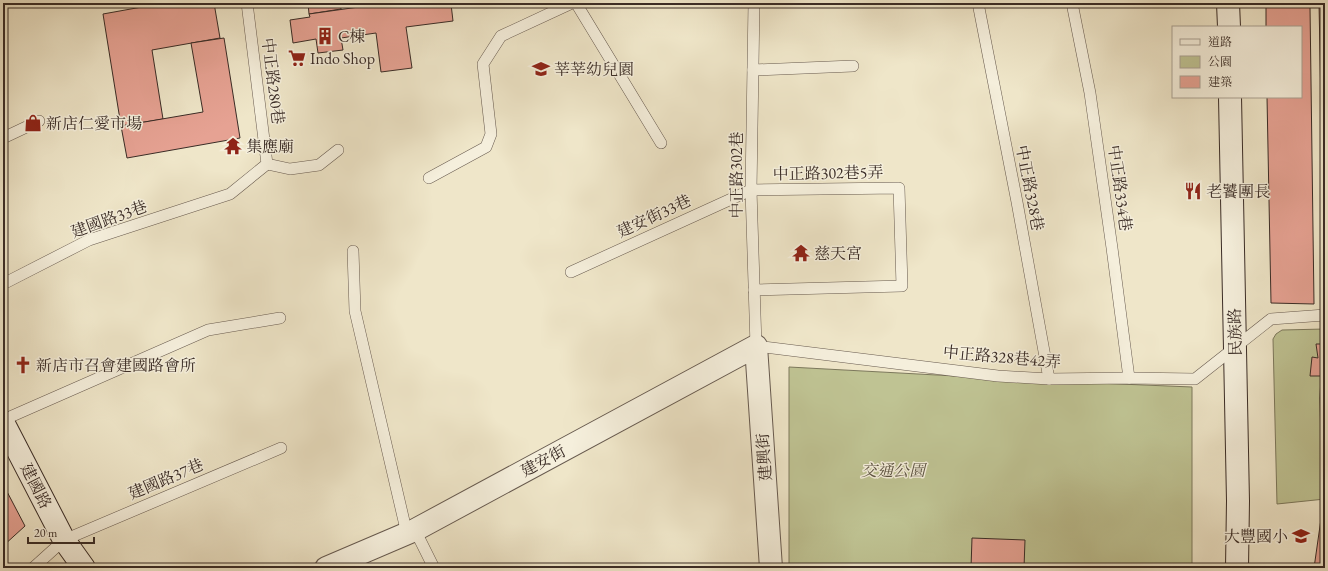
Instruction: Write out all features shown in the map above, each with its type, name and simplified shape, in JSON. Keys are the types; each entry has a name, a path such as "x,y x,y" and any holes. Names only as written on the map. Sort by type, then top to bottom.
{"street":[{"path":"1228,3 1229,26"},
{"name":"民族路","path":"1230,98 1238,501 1237,568"},
{"name":"建安街","path":"326,568 411,532 756,346"},
{"name":"建興街","path":"756,346 770,568"},
{"name":"建國路","path":"3,421 64,540 84,568"}],"lane":[{"name":"中正路280巷","path":"247,3 267,164"},
{"path":"429,178 486,147 491,134 483,64 501,36 572,3"},
{"path":"576,3 661,143"},
{"name":"中正路302巷","path":"754,3 751,190 756,346"},
{"name":"中正路328巷","path":"978,3 1017,202 1049,379"},
{"name":"中正路334巷","path":"1072,3 1090,93 1129,378"},
{"path":"753,70 853,66"},
{"path":"3,138 39,121"},
{"path":"267,164 290,170 319,165 338,150"},
{"name":"建國路33巷","path":"3,284 89,240 230,194 267,164"},
{"name":"中正路302巷5弄","path":"751,190 899,188 902,286 754,290"},
{"name":"建安街33巷","path":"571,272 751,190"},
{"path":"354,251 355,311 411,532 434,568"},
{"name":"中正路328巷42弄","path":"756,346 998,376 1049,379 1195,379 1271,318 1325,315"},
{"path":"3,421 208,330 280,318"},
{"name":"建國路37巷","path":"33,568 64,540 281,448"}],"green space":[{"path":"1325,329 1325,499 1277,504 1273,339 1276,334 1282,330"},
{"name":"交通公園","path":"789,367 1192,387 1192,568 789,568"}],"building":[{"path":"164,3 214,3 220,38 152,50 163,119 121,126 103,14"},
{"path":"308,3 341,3 341,9 309,14"},
{"name":"C棟","path":"380,3 458,3 451,4 453,21 406,27 412,68 381,72 376,33 341,38 343,50 318,53 316,39 293,43 290,20 310,17 309,14"},
{"path":"1266,3 1307,3 1307,6 1310,7 1314,304 1271,303 1267,98 1302,98 1302,26 1266,26"},
{"path":"1319,3 1325,3 1325,305"},
{"path":"224,38 240,138 127,158 121,126 203,112 191,43"},
{"path":"1316,344 1325,344 1325,493 1322,493 1321,376 1310,376 1312,357 1318,358"},
{"path":"3,484 25,526 3,546"},
{"path":"1321,519 1325,519 1325,568 1314,568"},
{"path":"972,538 1025,540 1024,568 971,568"}],"place":[{"name":"C棟","path":"325,36"},
{"name":"Indo Shop","path":"297,58"},
{"name":"莘莘幼兒園","path":"541,69"},
{"name":"新店仁愛市場","path":"33,123"},
{"name":"集應廟","path":"233,146"},
{"name":"老饕團長","path":"1193,191"},
{"name":"慈天宮","path":"801,253"},
{"name":"新店市召會建國路會所","path":"23,365"},
{"name":"大豐國小","path":"1301,536"}]}
